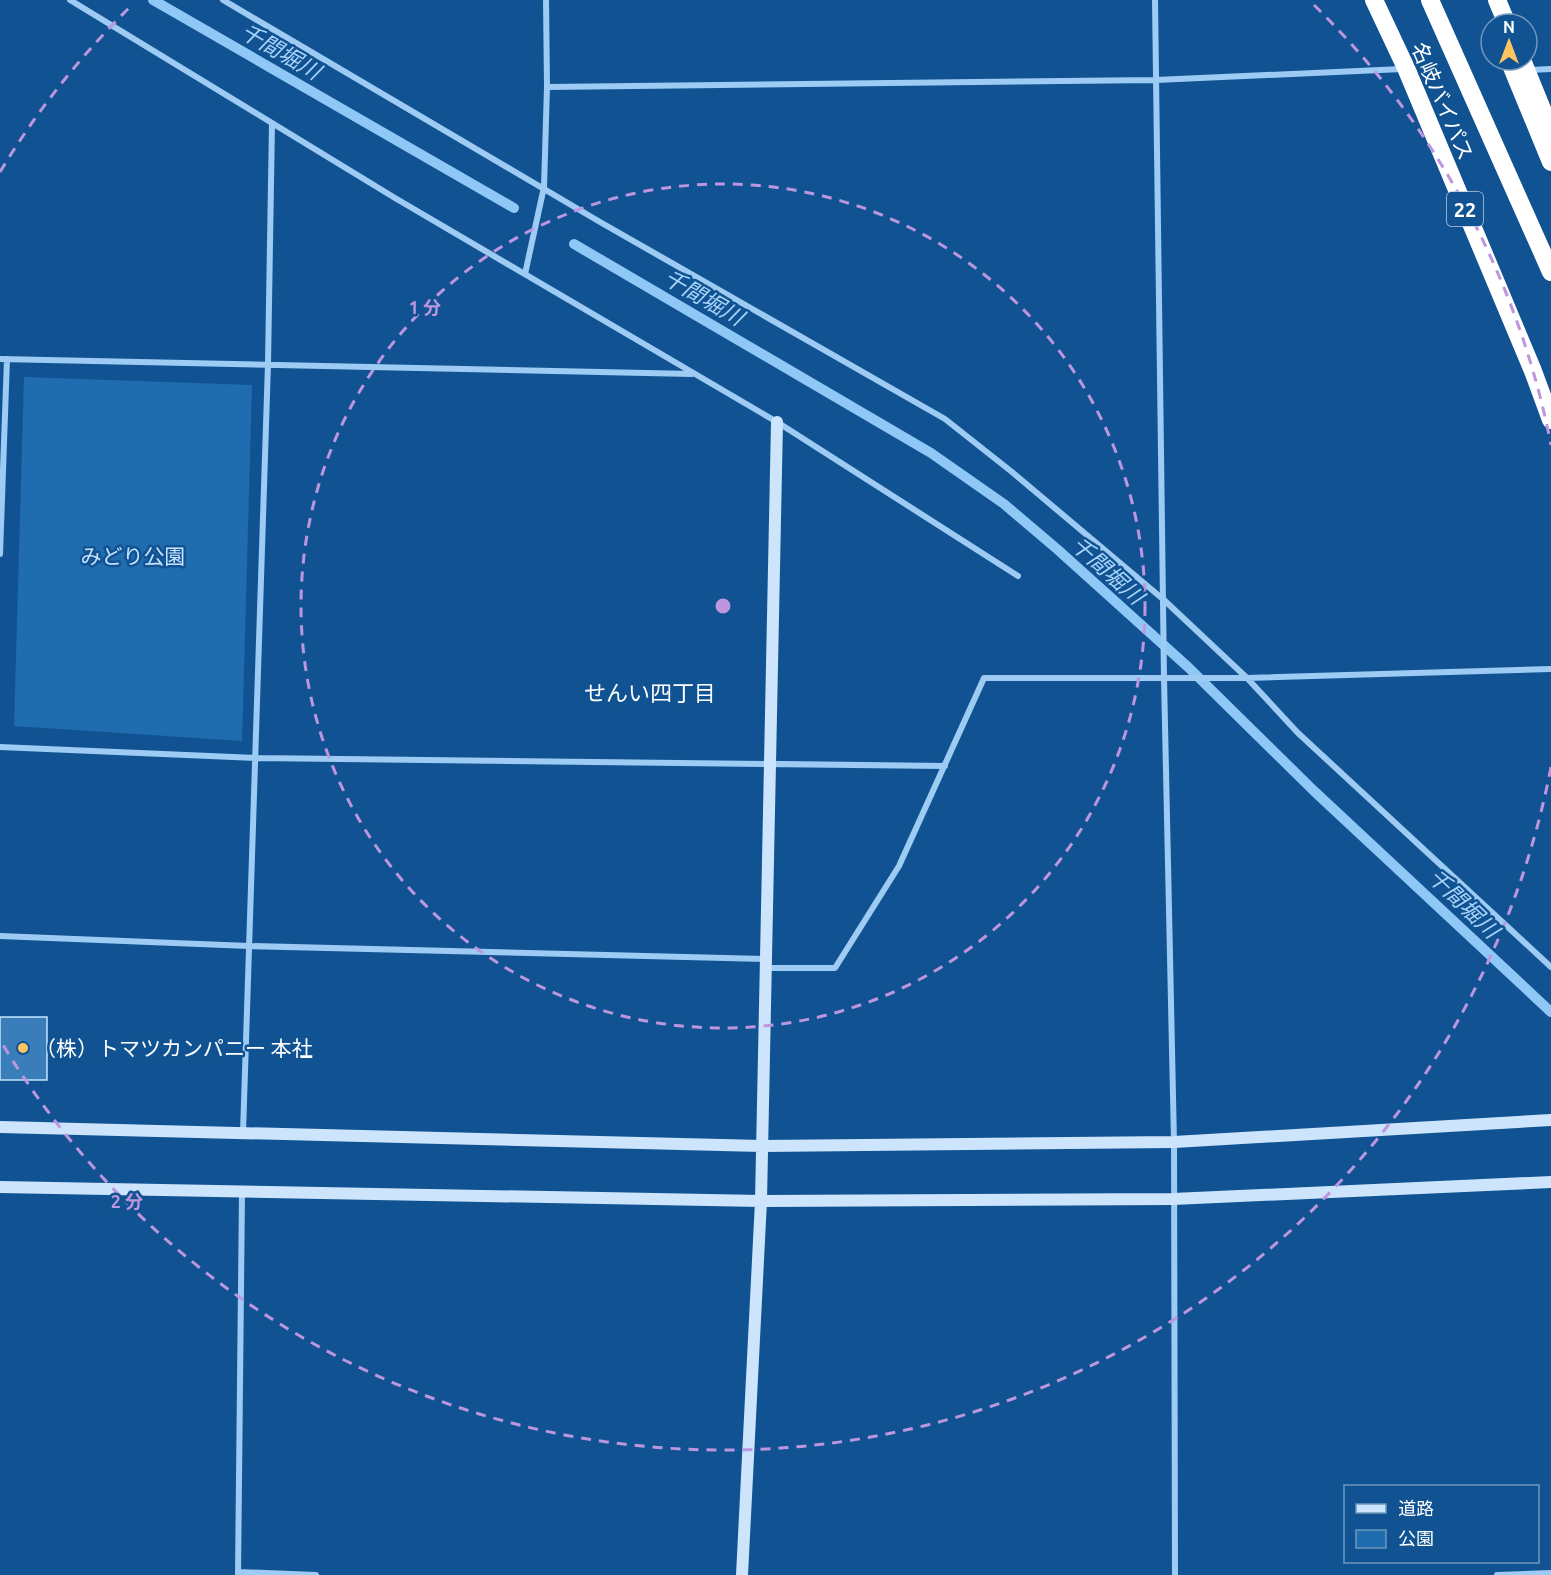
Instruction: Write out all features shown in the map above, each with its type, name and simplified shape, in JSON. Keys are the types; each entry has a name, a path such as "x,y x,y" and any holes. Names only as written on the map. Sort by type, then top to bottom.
{"highway":[{"name":"名岐バイパス","path":"1374,0 1406,68 1533,371 1551,420"},
{"path":"1430,0 1551,272"},
{"path":"1517,72 1551,162"},
{"path":"1518,72 1551,131"}],"street":[{"path":"70,0 272,123 777,422 1018,576"},
{"path":"223,0 945,419 1012,472 1164,600 1247,678 1298,733 1551,967"},
{"path":"525,274 544,187 547,87 546,0"},
{"path":"1155,0 1164,678 1174,1142 1175,1575"},
{"path":"547,87 1156,80 1406,68"},
{"path":"243,1133 268,364 272,123"},
{"path":"0,554 4,359 695,374"},
{"path":"742,1575 761,1201 772,763 777,422"},
{"path":"0,936 835,968 899,866 984,678 1247,678 1551,669"},
{"path":"0,747 256,759 945,766"},
{"path":"0,1127 762,1146 1174,1142 1551,1120"},
{"path":"0,1187 761,1201 1173,1199 1551,1182"},
{"path":"242,1192 238,1574 316,1575"},
{"path":"1497,1575 1551,1573"}],"green space":[{"name":"みどり公園","path":"24,377 252,385 242,741 14,726"}],"building":[{"name":"（株）トマツカンパニー 本社","path":"0,1017 47,1017 47,1080 0,1080"}],"waterway":[{"name":"千間堀川","path":"153,0 514,208"},
{"name":"千間堀川","path":"574,244 931,453 1004,504 1188,667 1314,791 1551,1012"}],"place":[{"name":"（株）トマツカンパニー 本社","path":"23,1048"}],"district":[{"name":"せんい四丁目","path":"650,692"}]}
